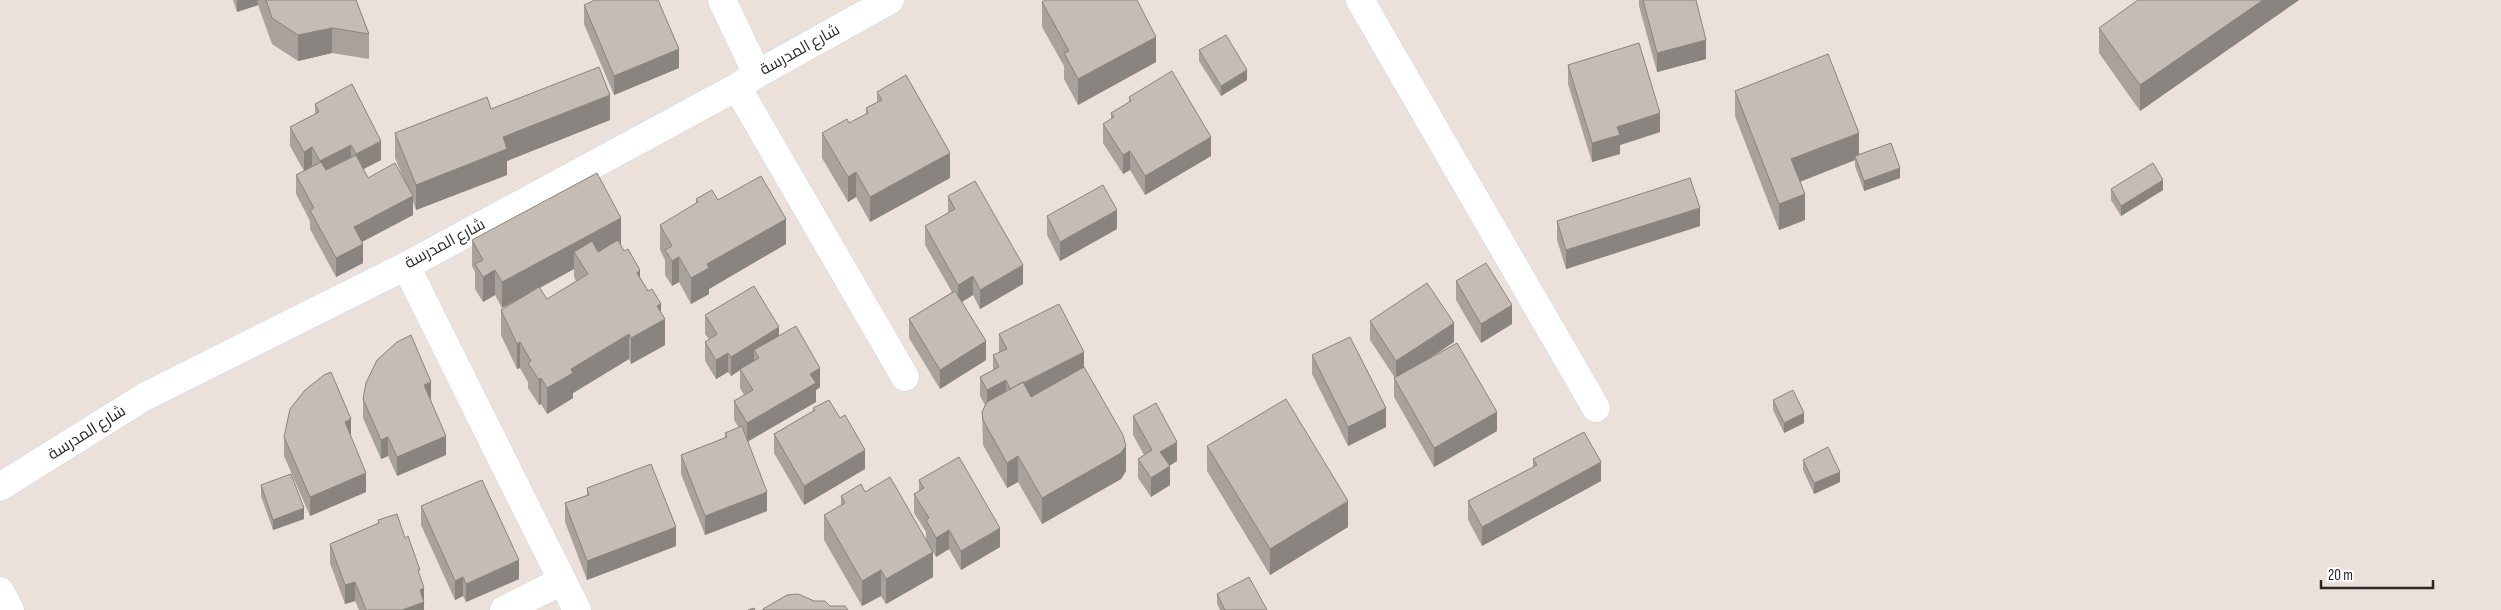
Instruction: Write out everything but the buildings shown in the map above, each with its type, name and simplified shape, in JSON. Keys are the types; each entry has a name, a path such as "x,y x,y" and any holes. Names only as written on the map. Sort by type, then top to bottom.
{"street":[{"path":"722,0 747,80 905,377"},
{"name":"شارع المدرسة","path":"0,487 144,397 406,266 890,0"},
{"path":"1360,0 1596,408"},
{"path":"406,266 577,610"},
{"path":"504,610 562,581"},
{"path":"0,591 10,610"}]}
